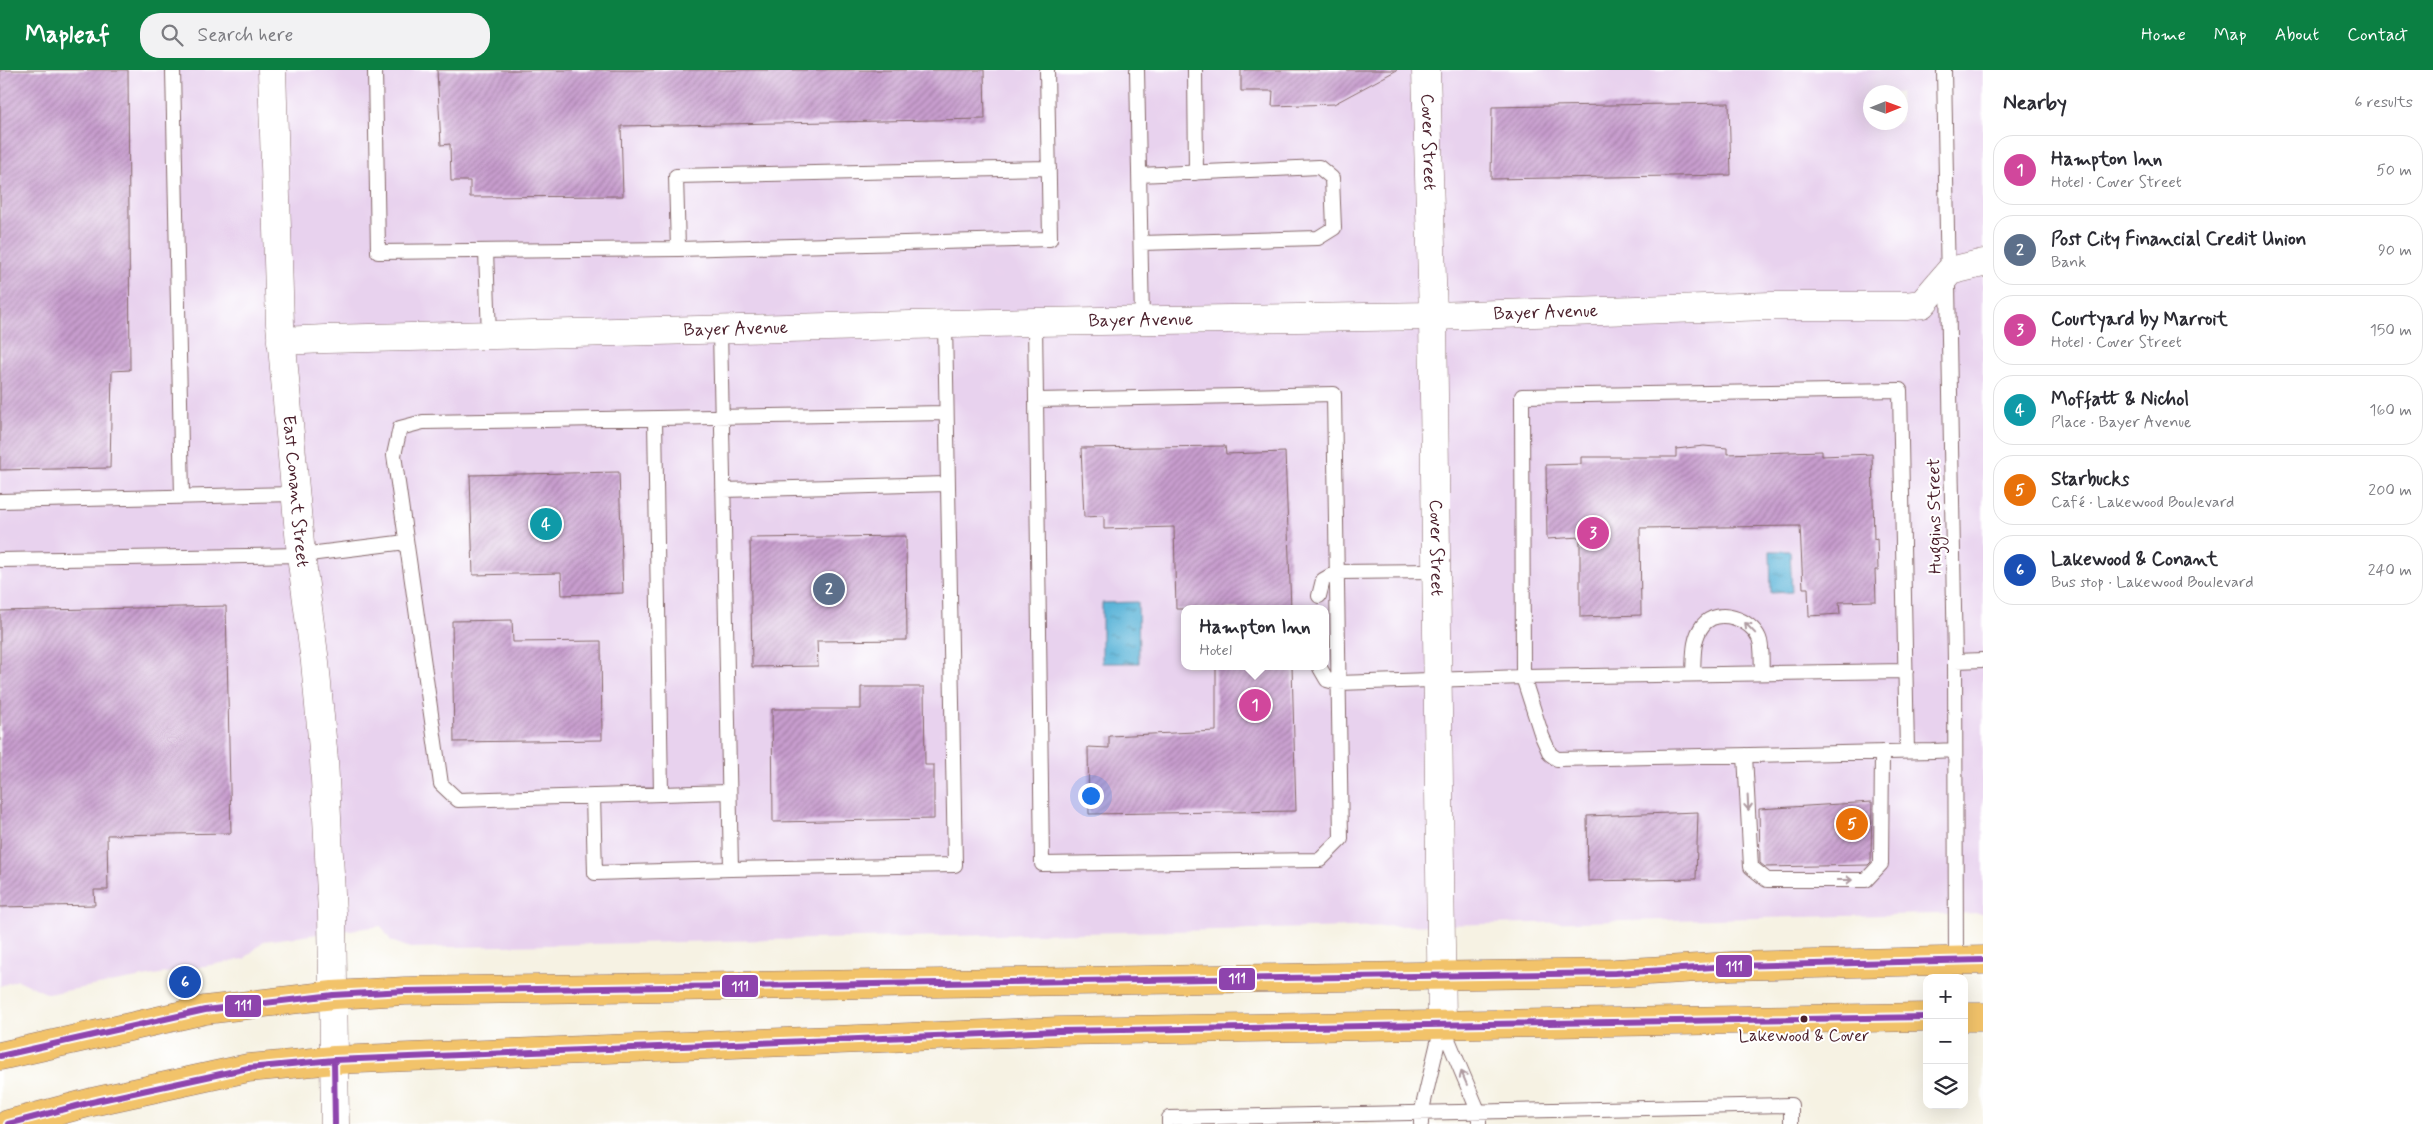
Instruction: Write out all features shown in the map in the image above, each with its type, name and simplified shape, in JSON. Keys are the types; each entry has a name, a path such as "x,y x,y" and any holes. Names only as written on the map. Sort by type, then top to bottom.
{"main road":[{"path":"0,1056 205,1010 332,995 414,991 1615,973 1740,965 1983,960"},
{"path":"1968,1017 1983,1017"},
{"path":"8,1124 92,1102 248,1068 334,1060 1059,1031 1923,1018"}],"street":[{"name":"East Conant Street","path":"272,70 281,341 301,555 315,662 323,750 332,913 335,1124"},
{"name":"Cover Street","path":"1426,70 1433,316 1442,1025"},
{"path":"1950,271 1983,263"},
{"name":"Bayer Avenue","path":"281,341 326,338 489,336 945,324 1433,316 1724,307 1922,304 1950,271"}],"lane":[{"path":"173,70 182,496"},
{"path":"375,70 378,252 678,249 1050,239 1047,70"},
{"path":"1137,70 1142,321"},
{"path":"1195,70 1196,173"},
{"name":"Huggins Street","path":"1944,70 1950,271 1955,661 1956,961"},
{"path":"1139,176 1319,167 1332,178 1334,228 1318,238 1140,243"},
{"path":"678,249 676,176 1049,168"},
{"path":"486,251 489,336"},
{"path":"1035,322 1042,864 1320,860 1341,839 1334,394 1037,400"},
{"path":"594,796 595,874 731,869 955,865 945,324"},
{"path":"720,330 731,869"},
{"path":"1907,752 1900,390 1522,396 1524,676 1542,736 1550,754 1557,759 1907,752 1955,750"},
{"path":"729,792 458,800 441,784 394,455 400,428 422,422 946,413"},
{"path":"655,419 661,794"},
{"path":"723,490 947,484"},
{"path":"0,501 295,494"},
{"path":"0,560 301,555 406,542"},
{"path":"1319,596 1323,580 1336,572 1436,571"},
{"path":"1693,674 1695,641 1704,624 1714,617 1730,617 1748,624 1759,638 1762,673"},
{"path":"1955,661 1983,660"},
{"path":"1321,670 1327,680 1338,683 1524,676 1906,671"},
{"path":"1745,755 1751,867 1767,880 1866,880 1881,864 1882,752"},
{"path":"1442,1025 1479,1118"},
{"path":"1421,1119 1442,1025"},
{"path":"1169,1124 1168,1118 1479,1118 1791,1105 1791,1124"}],"shaded area":[{"path":"0,70 1983,70 1983,913 410,948 391,941 381,926 264,941 244,959 48,994 18,980 0,986"}],"water":[{"path":"1770,551 1790,551 1792,592 1771,593"},
{"path":"1138,602 1139,663 1102,663 1102,603"}],"building":[{"path":"0,70 128,70 130,370 112,371 110,468 0,470"},
{"path":"437,70 984,70 985,119 621,126 623,196 470,197 470,181 451,181 450,144 441,145"},
{"path":"1241,70 1397,70 1334,104 1272,106 1273,91 1241,91"},
{"path":"1729,103 1731,175 1491,179 1492,107"},
{"path":"1225,446 1226,454 1285,452 1291,605 1181,605 1181,609 1176,609 1174,527 1104,529 1104,516 1084,517 1081,448"},
{"path":"1704,446 1727,448 1727,454 1822,451 1822,456 1872,454 1874,539 1877,538 1878,570 1875,570 1876,601 1839,602 1840,614 1809,616 1808,588 1803,588 1800,526 1640,528 1641,615 1580,617 1580,537 1547,539 1546,465 1581,464 1581,457 1676,457 1676,449"},
{"path":"619,472 623,593 562,595 561,573 473,575 470,475"},
{"path":"906,536 907,640 817,641 818,666 752,667 750,538"},
{"path":"226,606 231,833 107,835 108,890 94,890 95,905 0,907 0,611"},
{"path":"512,620 513,642 601,641 602,740 454,742 452,621"},
{"path":"1216,670 1292,670 1296,811 1089,814 1088,747 1109,748 1109,736 1216,731"},
{"path":"861,687 924,687 925,765 934,765 934,819 773,822 772,709 861,709"},
{"path":"1872,802 1871,862 1868,865 1765,867 1760,863 1759,809"},
{"path":"1698,812 1696,879 1588,881 1587,816"}],"transit line":[{"name":"111","path":"0,1056 205,1010 333,995 405,991 1615,973 1731,966 1983,960"},
{"name":"111","path":"8,1124 92,1102 248,1068 334,1060 1059,1031 1923,1017"},
{"name":"111","path":"334,1060 335,1124"}],"place":[{"name":"Moffatt & Nichol","path":"546,524"},
{"name":"Courtyard by Marroit","path":"1593,533"},
{"name":"Post City Financial Credit Union","path":"829,589"},
{"name":"Hampton Inn","path":"1255,705"},
{"name":"Starbucks","path":"1852,824"},
{"name":"Lakewood & Conant","path":"185,982"},
{"name":"Lakewood & Cover","path":"1804,1019"}]}
